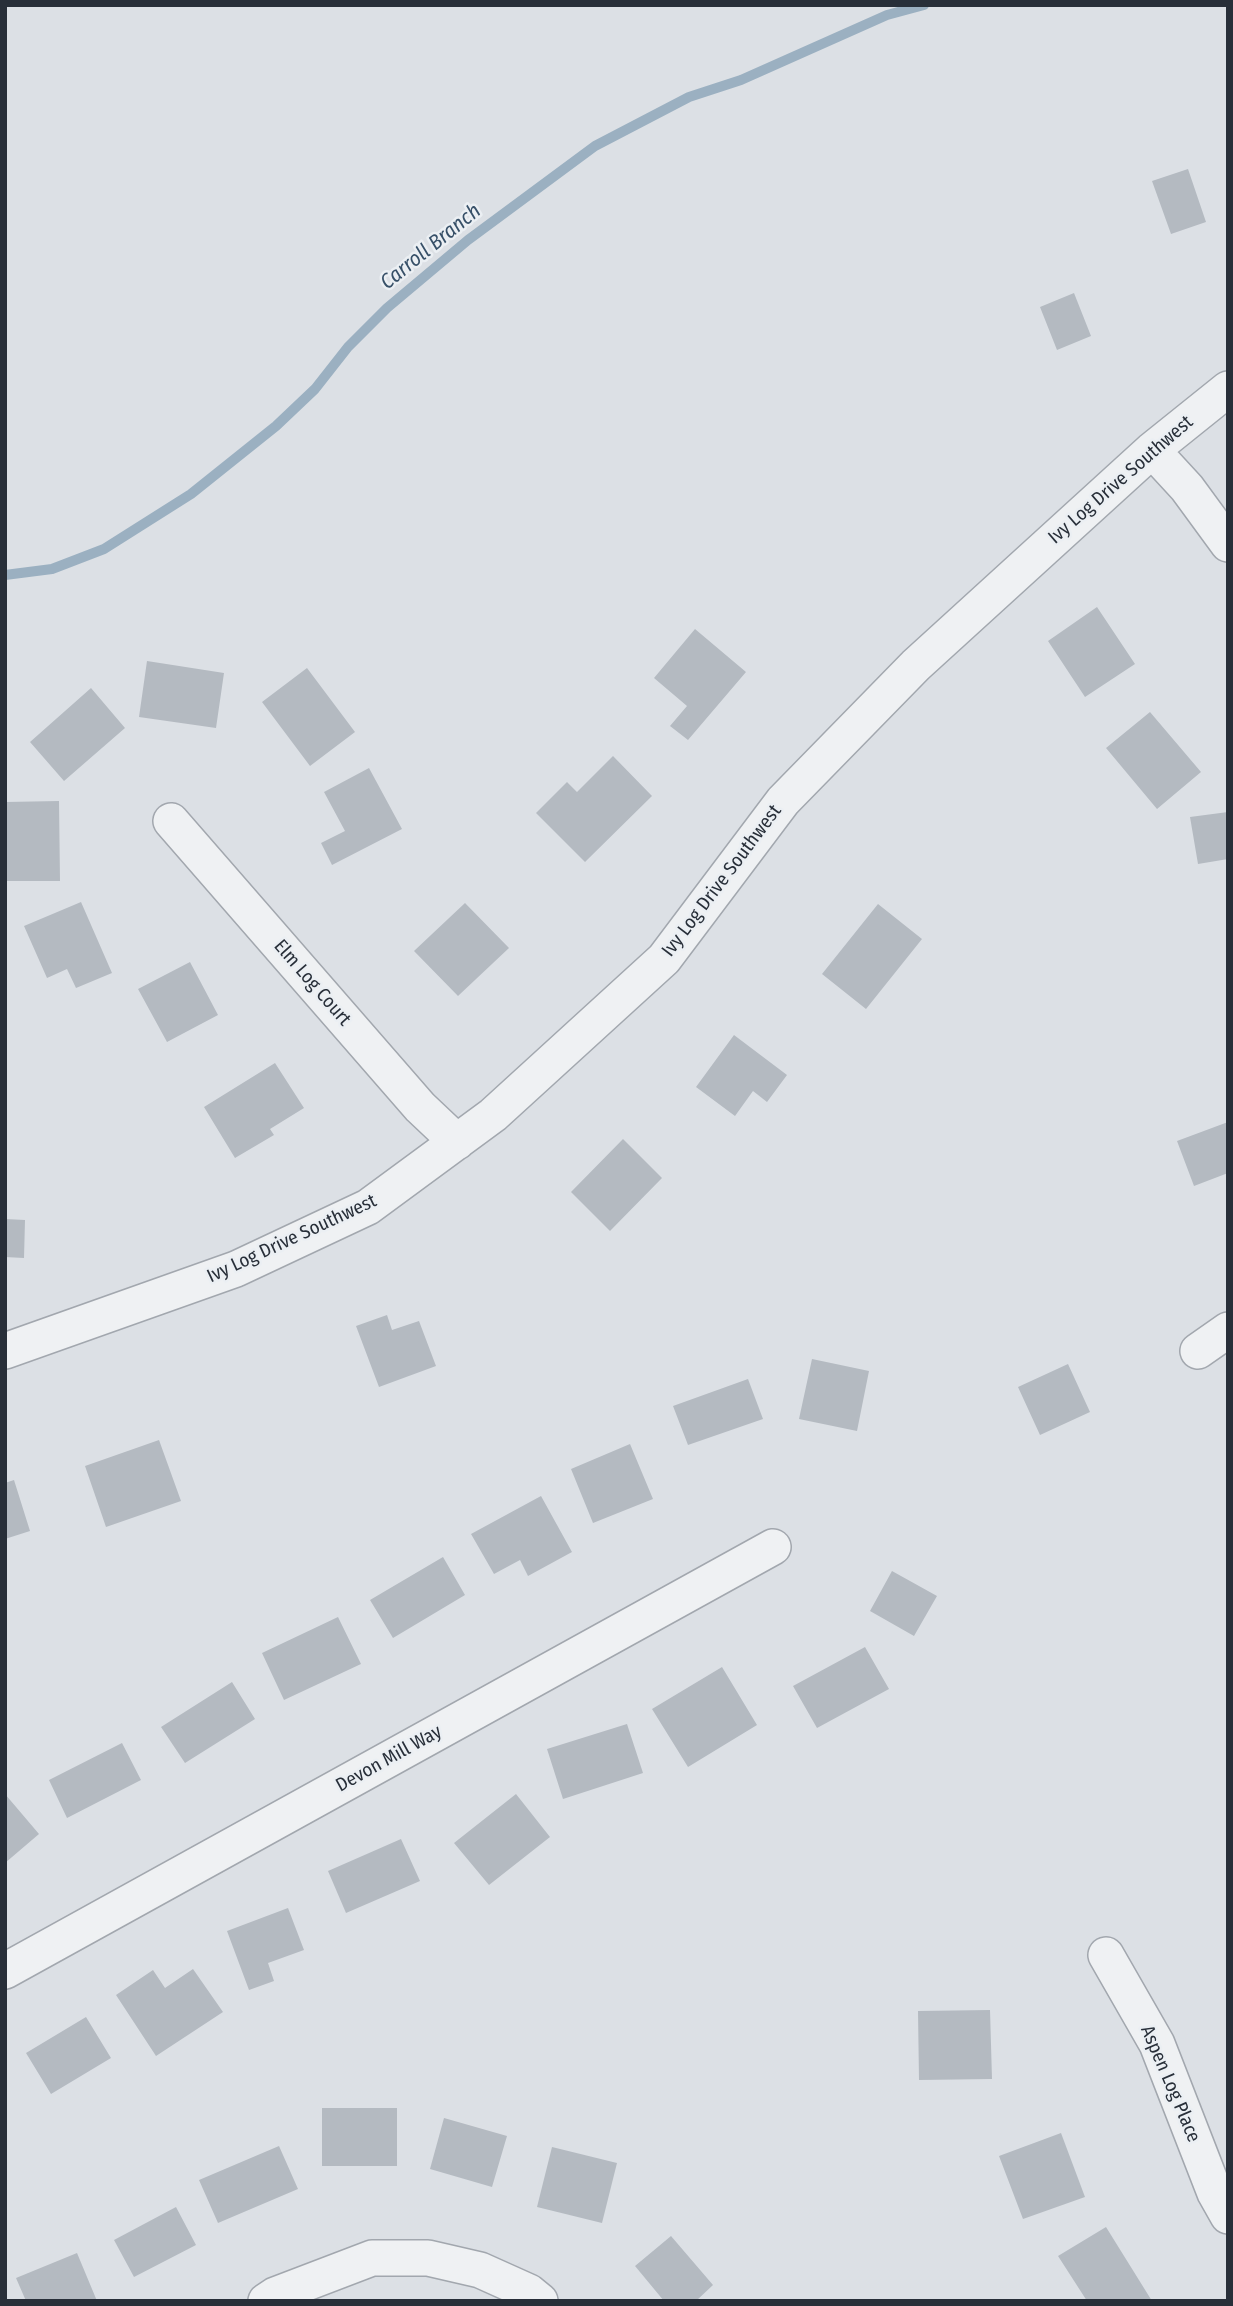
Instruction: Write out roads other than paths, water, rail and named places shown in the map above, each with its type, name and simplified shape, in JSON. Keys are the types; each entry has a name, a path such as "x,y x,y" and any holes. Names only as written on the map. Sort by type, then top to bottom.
{"street":[{"name":"Ivy Log Drive Southwest","path":"5,1351 236,1269 368,1208 494,1115 664,959 783,802 916,665 1152,450 1228,389"},
{"path":"1152,450 1187,488 1228,544"},
{"name":"Elm Log Court","path":"171,821 420,1107 457,1142"},
{"path":"1198,1351 1228,1330"},
{"name":"Devon Mill Way","path":"5,1971 773,1547"},
{"name":"Aspen Log Place","path":"1106,1955 1157,2045 1214,2193 1228,2216"},
{"path":"265,2301 372,2258 428,2258 480,2270 529,2292 540,2301"}],"waterway":[{"name":"Carroll Branch","path":"5,575 52,569 104,549 191,494 276,426 315,389 348,347 387,308 468,240 595,146 689,97 741,80 887,15 924,5"}]}
